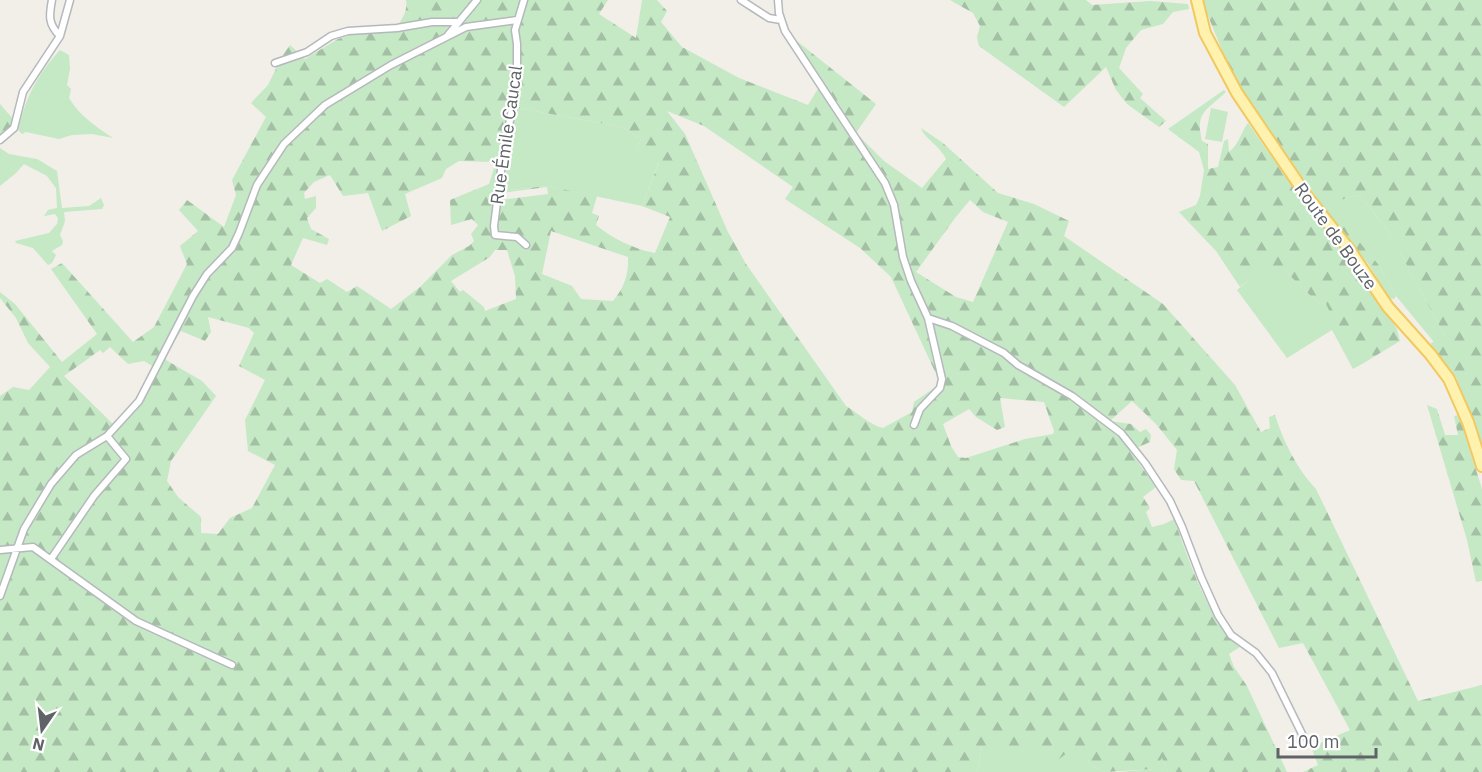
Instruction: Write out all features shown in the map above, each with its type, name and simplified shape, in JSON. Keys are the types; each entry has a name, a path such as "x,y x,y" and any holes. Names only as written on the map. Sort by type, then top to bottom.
{"main road":[{"name":"Route de Bouze","path":"1197,0 1205,33 1243,102 1306,195 1349,249 1388,307 1449,379 1468,422 1482,466"}],"street":[{"path":"52,0 50,24 60,36"},
{"path":"0,140 14,128 19,104 27,84 60,36 70,0"},
{"path":"445,38 477,0"},
{"name":"Rue Émile Caucal","path":"524,0 515,30 516,81 494,226 495,235 517,237 526,245"},
{"path":"741,0 769,18 781,20"},
{"path":"778,0 785,31 885,183 894,205 903,257 928,318 942,379 940,388 920,409 914,425"},
{"path":"0,596 24,529 51,484 76,455 107,436 139,401 193,296 207,274 232,248 257,185 284,144 325,105 391,65 466,27 517,20"},
{"path":"275,63 307,52 331,36 348,31 397,28 432,22 457,22"},
{"path":"928,318 952,326 1004,353 1018,365 1072,396 1121,433 1145,463 1170,501 1218,615 1231,635 1256,653 1272,673 1304,736"},
{"path":"51,559 94,496 126,459 107,436"},
{"path":"0,550 33,547 136,621 232,665"}],"green space":[{"path":"406,0 608,0 599,14 636,38 642,0 657,0 667,11 661,22 682,47 739,78 808,105 819,87 793,38 876,104 856,133 884,161 922,188 946,159 921,128 943,143 998,193 1034,204 1069,221 1064,236 1163,304 1235,385 1261,432 1270,428 1269,417 1275,415 1291,454 1316,489 1418,701 1482,685 1482,772 1303,772 1318,765 1311,747 1350,730 1303,643 1279,648 1194,481 1181,480 1174,469 1177,450 1156,424 1132,401 1110,421 1131,424 1140,432 1146,429 1151,435 1150,442 1130,451 1156,487 1143,497 1150,508 1146,512 1152,527 1174,519 1208,603 1217,619 1240,647 1229,654 1234,667 1247,686 1287,772 1168,772 1162,758 1155,769 1105,772 1092,766 1076,746 1058,760 1035,753 1031,736 1027,734 1019,753 982,747 977,772 0,772 0,396 13,387 29,390 50,367 28,343 16,318 0,298 0,292 15,304 62,362 97,334 51,269 62,263 133,342 154,327 187,264 180,246 198,231 179,210 187,200 224,227 236,195 232,180 266,117 251,103 268,85 290,45 305,59 338,39 353,34 393,30 403,16","holes":["518,108 622,127 641,139 637,150 659,162 642,206 670,217 655,253 624,243 596,225 599,216 592,213 597,196 547,186 502,191","667,111 704,126 793,187 785,199 860,248 891,277 938,378 937,386 914,402 912,412 883,428 869,422 846,406 746,264 728,232 685,134","459,161 496,162 489,184 450,200 451,225 472,219 478,225 471,234 474,241 452,255 420,287 391,309 357,286 347,292 327,279 320,283 291,265 303,238 327,245 329,239 311,229 307,218 316,208 316,196 305,199 304,193 314,182 330,175 343,196 368,193 382,231 411,216 405,194 442,178 446,169","547,187 548,194 501,200 501,193","970,200 983,212 1008,222 973,302 956,297 916,272","551,231 628,257 625,281 613,301 581,299 572,286 542,274","495,250 507,250 515,276 516,299 485,311 484,307 463,290 460,292 451,281 490,257","208,317 249,328 254,333 239,366 265,380 245,420 248,451 275,465 252,508 230,518 218,534 201,533 201,517 178,497 167,481 171,461 216,396 202,381 166,360 166,354 181,331 205,341 211,332","110,347 128,364 144,361 154,367 131,406 114,425 64,376 100,350 103,353","1000,398 1044,402 1054,431 1053,434 1025,439 966,458 958,457 951,446 943,424 969,409 976,417 997,430 1005,427"]},
{"path":"950,0 1086,0 1092,5 1150,1 1188,4 1189,9 1173,12 1163,24 1141,30 1126,48 1119,68 1143,94 1140,98 1166,121 1159,127 1127,104 1116,90 1106,67 1064,107 979,46 977,37 980,26 973,13"},
{"path":"1204,0 1482,0 1482,445 1456,377 1432,349 1431,343 1445,336 1390,234 1360,195 1348,197 1329,206 1378,264 1396,296 1394,299 1389,298 1369,265 1324,208 1235,82 1204,6"},
{"path":"60,50 69,55 70,69 67,85 71,89 69,98 94,125 113,138 92,134 72,135 59,139 26,132 22,134 18,130 33,87"},
{"path":"1224,90 1226,92 1208,108 1201,118 1202,141 1208,144 1208,169 1218,167 1224,141 1228,139 1229,152 1248,123 1315,218 1346,254 1397,329 1400,341 1362,364 1337,327 1326,304 1317,302 1286,272 1269,265 1240,287 1216,251 1179,212 1196,205 1200,196 1204,170 1199,152 1168,129"},
{"path":"0,104 14,120 12,128 0,137"},
{"path":"518,108 622,127 641,139 637,150 659,161 642,206 547,186 502,191"},
{"path":"1211,108 1228,112 1222,142 1205,139"},
{"path":"0,148 9,154 37,159 57,171 62,208 89,206 101,198 104,205 102,209 64,212 65,221 60,235 62,245 52,251 56,255 52,263 48,265 33,248 15,241 49,233 57,224 58,218 55,214 44,216 48,210 57,208 56,188 47,176 24,164 0,186"},
{"path":"1360,195 1390,234 1445,336 1434,342 1396,296 1378,264 1328,206 1348,197"},
{"path":"1269,264 1286,272 1317,302 1326,304 1362,364 1353,369 1332,330 1287,358 1237,290"},
{"path":"1427,405 1437,409 1445,435 1458,435 1454,416 1459,415 1482,489 1482,581 1476,582 1467,540"},
{"path":"1027,734 1076,745 1092,766 1105,772 977,772 982,747"},
{"path":"1162,758 1168,772 1118,772 1155,769"}]}
